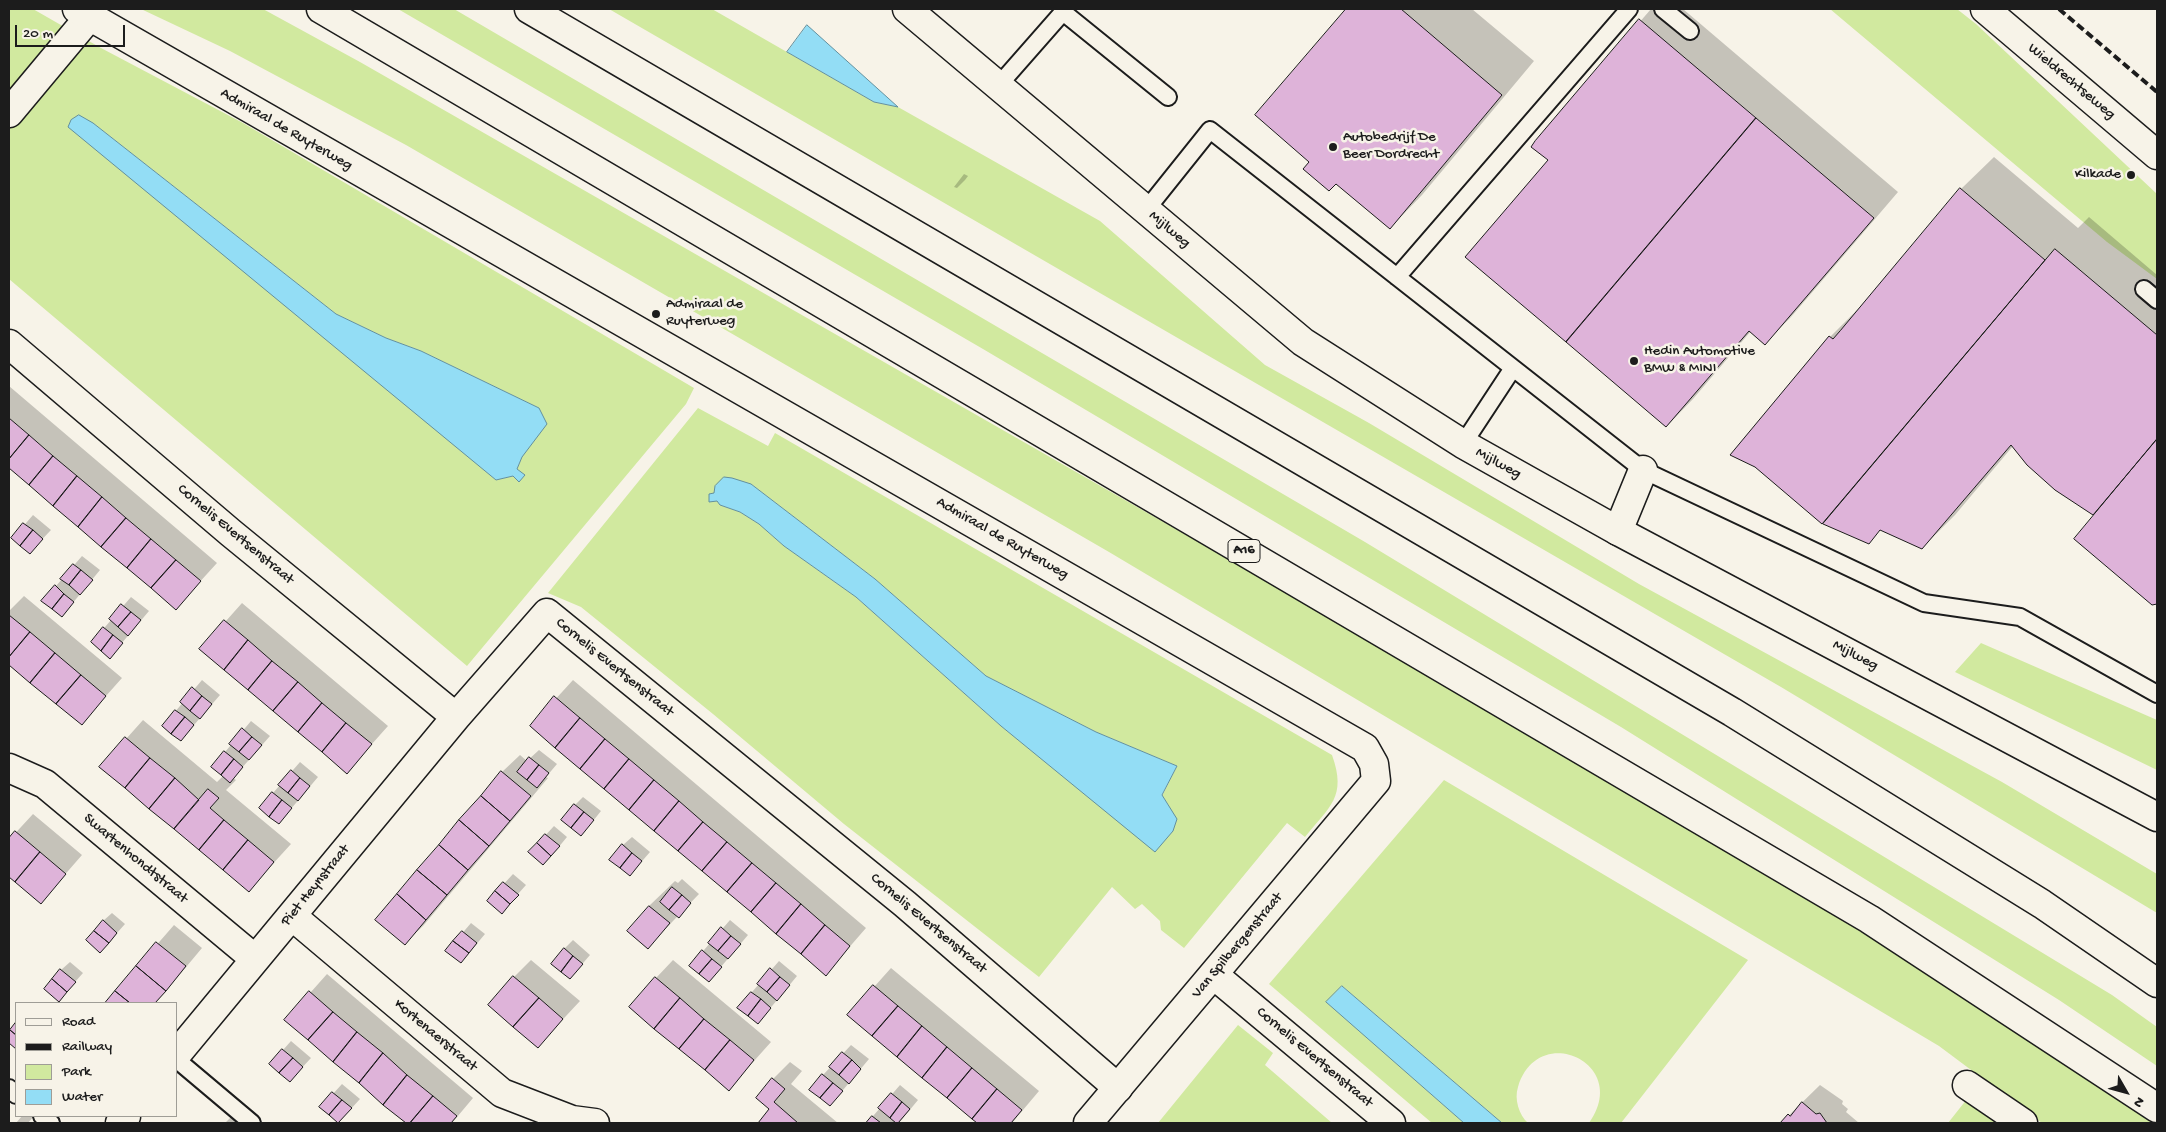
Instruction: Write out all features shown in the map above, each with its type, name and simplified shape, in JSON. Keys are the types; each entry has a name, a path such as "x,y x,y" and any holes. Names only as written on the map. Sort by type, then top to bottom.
{"main road":[{"name":"A16","path":"322,9 1869,919 2157,1108"},
{"path":"529,9 1724,707 2042,904 2157,983"},
{"name":"Mijlweg","path":"907,9 1303,342 1463,444 1618,531 2157,817"},
{"name":"Wieldrechtseweg","path":"1985,9 2157,155"},
{"path":"9,113 83,12"},
{"name":"Admiraal de Ruyterweg","path":"83,12 1365,748 1374,764"},
{"name":"Cornelis Evertsenstraat","path":"9,344 231,532 456,717 546,613 905,904 1118,1088"},
{"path":"1618,531 1643,470"},
{"name":"Piet Heynstraat","path":"178,1053 456,717"},
{"name":"Van Spilbergenstraat","path":"1088,1123 1376,781 1374,764"},
{"name":"Swartenhondtstraat","path":"9,768 45,784 256,959"},
{"name":"Kortenaerstraat","path":"292,916 502,1093 572,1120 596,1123"},
{"name":"Cornelis Evertsenstraat","path":"1214,975 1391,1123"},
{"path":"1967,1086 2023,1123"}],"lane":[{"path":"1398,277 1629,9"},
{"path":"1663,9 1690,32"},
{"path":"998,86 1061,10 1168,96"},
{"path":"1146,210 1210,130 1643,470 1924,603 2020,617 2157,694"},
{"path":"2144,289 2157,300"},
{"path":"1463,444 1513,368"},
{"path":"178,1061 252,1123"}],"green space":[{"path":"9,9 33,9 101,48 243,123 694,388 686,404 467,666 9,279","holes":["93,123 336,314 386,338 421,351 539,408 517,469 524,475 519,482 513,476 496,480"]},
{"path":"141,9 263,9 360,62 1228,559 1949,977 2157,1117 2157,1123 2042,1123 1939,1046 1109,552 406,145 230,51"},
{"path":"398,9 454,9 1365,542 2112,995 2157,1027 2157,1066 2059,1000 1621,727 983,349"},
{"path":"609,9 712,9 874,102 898,107 1100,221 1265,365 1369,423 1639,584 2002,782 2157,874 2157,913 1781,687"},
{"path":"1830,9 1957,9 1976,24 2157,194 2157,279 2107,242"},
{"path":"698,408 768,446 775,433 1332,755 1338,781 1337,791 1328,809 1305,837 1287,823 1184,948 1161,930 1160,921 1142,904 1135,909 1112,887 1039,977 844,824 581,607 548,593","holes":["751,484 875,579 986,676 1096,732 1177,766 1162,796 1169,806 1156,851 1001,726 856,597 784,546 759,524 740,512 720,505 714,493"]},
{"path":"1981,643 2157,720 2157,770 1955,672"},
{"path":"1444,780 1748,960 1621,1123 1589,1123 1599,1102 1599,1083 1591,1068 1577,1058 1561,1053 1544,1056 1529,1067 1518,1087 1518,1106 1522,1116 1528,1123 1502,1123 1342,986 1327,1002 1464,1123 1432,1123 1269,984"},
{"path":"1238,1025 1273,1053 1265,1065 1332,1123 1158,1123"},
{"path":"1967,1099 2004,1123 1948,1123"}],"water":[{"path":"807,25 898,107 874,102 787,52"},
{"path":"79,115 93,123 336,314 386,338 421,351 539,408 547,424 522,457 517,469 525,475 519,482 513,476 496,480 68,127 71,120"},
{"path":"724,477 751,484 875,579 986,676 1096,732 1177,766 1162,795 1177,819 1173,831 1155,852 1001,726 856,597 784,546 759,524 740,512 720,505 717,501 709,502 709,494 714,493 715,486"},
{"path":"1342,986 1502,1123 1464,1123 1326,1002"}],"building":[{"path":"1346,9 1401,9 1502,95 1390,229 1336,184 1329,191 1303,169 1309,162 1255,115"},
{"path":"1639,19 1756,118 1566,342 1465,257 1548,160 1531,147 1535,141"},
{"path":"1756,118 1874,218 1765,345 1749,331 1666,427 1566,342"},
{"path":"1960,188 2045,260 1822,524 1755,467 1730,455 1829,336 1833,339"},
{"path":"2055,249 2157,335 2157,439 2093,515 2055,490 2027,465 2011,445 1922,549 1880,530 1869,544 1823,524"},
{"path":"9,418 29,435 9,459"},
{"path":"29,435 53,456 29,485 9,468 9,459"},
{"path":"2157,439 2157,604 2152,605 2074,539"},
{"path":"53,456 77,476 53,506 29,485"},
{"path":"77,476 102,497 78,527 53,506"},
{"path":"102,497 126,518 101,547 78,527"},
{"path":"126,518 151,539 127,568 101,547"},
{"path":"23,523 33,530 20,546 11,538"},
{"path":"33,530 43,539 30,554 20,546"},
{"path":"151,539 176,560 151,588 127,568"},
{"path":"176,560 201,581 176,610 151,588"},
{"path":"73,564 81,570 69,585 60,579"},
{"path":"81,570 93,580 80,595 69,585"},
{"path":"55,585 64,594 52,609 41,601"},
{"path":"64,594 74,602 62,617 52,609"},
{"path":"121,604 131,612 118,627 109,619"},
{"path":"131,612 141,620 128,636 118,627"},
{"path":"9,615 30,632 9,657"},
{"path":"224,620 248,640 224,670 199,649"},
{"path":"103,627 113,635 101,651 91,642"},
{"path":"30,632 55,653 30,683 9,665 9,657"},
{"path":"113,635 123,643 110,659 101,651"},
{"path":"248,640 272,661 248,690 224,670"},
{"path":"55,653 81,675 56,704 30,683"},
{"path":"272,661 298,682 273,711 248,690"},
{"path":"81,675 106,696 82,725 56,704"},
{"path":"298,682 322,703 298,732 273,711"},
{"path":"192,687 202,696 190,711 180,702"},
{"path":"202,696 212,704 200,719 190,711"},
{"path":"554,696 580,718 555,748 530,726"},
{"path":"322,703 346,723 322,752 298,732"},
{"path":"175,710 185,717 171,734 162,726"},
{"path":"185,717 194,725 181,741 171,734"},
{"path":"580,718 605,739 580,769 555,748"},
{"path":"346,723 372,744 347,774 322,752"},
{"path":"242,728 252,737 239,752 229,744"},
{"path":"125,737 150,758 125,788 99,767"},
{"path":"252,737 262,745 249,760 239,752"},
{"path":"605,739 629,759 604,789 580,769"},
{"path":"224,751 234,759 221,775 211,767"},
{"path":"529,757 539,765 527,780 517,772"},
{"path":"150,758 175,778 149,809 125,788"},
{"path":"234,759 243,767 230,783 221,775"},
{"path":"629,759 654,780 629,810 604,789"},
{"path":"539,765 549,773 537,788 527,780"},
{"path":"291,770 300,778 288,793 278,785"},
{"path":"501,771 531,796 510,821 481,796"},
{"path":"175,778 199,800 174,829 149,809"},
{"path":"300,778 310,786 298,801 288,793"},
{"path":"654,780 679,801 654,831 629,810"},
{"path":"208,789 219,798 210,808 224,820 199,850 174,829"},
{"path":"272,792 282,800 269,817 259,808"},
{"path":"481,796 510,821 489,846 459,820"},
{"path":"282,800 292,808 279,824 269,817"},
{"path":"679,801 703,822 678,851 654,831"},
{"path":"574,804 584,812 571,828 561,820"},
{"path":"584,812 594,820 581,836 571,828"},
{"path":"224,820 248,840 223,870 199,850"},
{"path":"459,820 489,846 468,870 439,845"},
{"path":"703,822 727,842 702,871 678,851"},
{"path":"15,831 40,852 15,882 9,877 9,838"},
{"path":"545,834 560,846 551,856 537,843"},
{"path":"248,840 274,862 249,892 223,870"},
{"path":"727,842 752,863 727,892 702,871"},
{"path":"537,843 551,856 543,865 528,852"},
{"path":"622,844 632,853 620,868 609,860"},
{"path":"439,845 468,870 447,895 417,870"},
{"path":"40,852 66,874 41,904 15,882"},
{"path":"632,853 642,861 630,876 620,868"},
{"path":"752,863 776,883 751,912 727,892"},
{"path":"417,870 447,895 426,920 397,894"},
{"path":"503,882 519,895 510,904 495,891"},
{"path":"776,883 801,904 776,934 751,912"},
{"path":"672,887 682,895 669,910 660,902"},
{"path":"495,891 510,904 502,914 487,901"},
{"path":"397,894 426,920 405,945 375,920"},
{"path":"682,895 691,903 679,918 669,910"},
{"path":"801,904 825,925 801,954 776,934"},
{"path":"649,906 670,923 648,949 627,931"},
{"path":"103,920 117,933 109,943 94,931"},
{"path":"825,925 850,946 826,976 801,954"},
{"path":"721,927 731,936 718,951 708,943"},
{"path":"94,931 109,943 100,953 86,940"},
{"path":"462,931 477,943 469,953 453,941"},
{"path":"731,936 741,944 728,959 718,951"},
{"path":"453,941 469,953 461,963 445,951"},
{"path":"156,942 186,966 166,991 136,966"},
{"path":"564,948 573,956 561,972 551,964"},
{"path":"702,950 712,959 699,974 689,966"},
{"path":"573,956 583,964 570,979 561,972"},
{"path":"712,959 722,967 709,982 699,974"},
{"path":"136,966 166,991 156,1002 129,1002 115,991"},
{"path":"770,968 780,977 767,992 757,984"},
{"path":"60,969 76,982 67,992 52,979"},
{"path":"513,976 539,998 513,1027 488,1005"},
{"path":"655,977 680,998 654,1029 629,1007"},
{"path":"780,977 790,985 777,1001 767,992"},
{"path":"52,979 67,992 59,1002 44,989"},
{"path":"873,985 898,1006 872,1036 847,1015"},
{"path":"115,991 129,1002 106,1002"},
{"path":"309,991 333,1012 308,1040 284,1020"},
{"path":"751,992 761,999 748,1016 737,1008"},
{"path":"539,998 563,1019 538,1048 513,1027"},
{"path":"680,998 704,1019 679,1049 654,1029"},
{"path":"761,999 771,1008 758,1024 748,1016"},
{"path":"898,1006 922,1026 897,1057 872,1036"},
{"path":"333,1012 357,1032 333,1062 308,1040"},
{"path":"704,1019 730,1040 705,1070 679,1049"},
{"path":"15,1023 15,1034 10,1030"},
{"path":"922,1026 947,1047 922,1078 897,1057"},
{"path":"10,1030 15,1034 15,1048 9,1043"},
{"path":"357,1032 383,1053 359,1083 333,1062"},
{"path":"730,1040 754,1060 729,1091 705,1070"},
{"path":"947,1047 972,1068 947,1098 922,1078"},
{"path":"282,1049 293,1058 279,1073 269,1064"},
{"path":"842,1052 852,1060 839,1075 829,1067"},
{"path":"383,1053 407,1075 383,1105 359,1083"},
{"path":"293,1058 303,1067 290,1082 279,1073"},
{"path":"852,1060 861,1069 849,1084 839,1075"},
{"path":"972,1068 997,1089 972,1119 947,1098"},
{"path":"822,1074 833,1083 820,1098 809,1090"},
{"path":"407,1075 433,1096 410,1123 406,1123 383,1105"},
{"path":"772,1078 785,1089 774,1102 798,1123 758,1123 769,1109 756,1098"},
{"path":"833,1083 843,1091 830,1106 820,1098"},
{"path":"997,1089 1022,1110 1011,1123 977,1123 972,1119"},
{"path":"332,1092 342,1100 329,1115 319,1107"},
{"path":"891,1093 902,1102 890,1118 878,1108"},
{"path":"433,1096 457,1116 451,1123 410,1123"},
{"path":"342,1100 352,1108 338,1123 329,1115"},
{"path":"902,1102 910,1109 896,1123 890,1118"},
{"path":"1802,1102 1816,1114 1820,1113 1827,1123 1780,1123 1788,1114 1790,1116"},
{"path":"872,1116 881,1123 866,1123"}],"railway":[{"path":"2059,9 2157,92"}],"place":[{"name":"Autobedrijf De Beer Dordrecht","path":"1333,147"},
{"name":"Kilkade","path":"2131,175"},
{"name":"Admiraal de Ruyterweg","path":"656,314"},
{"name":"Hedin Automotive BMW & MINI","path":"1634,361"}]}
